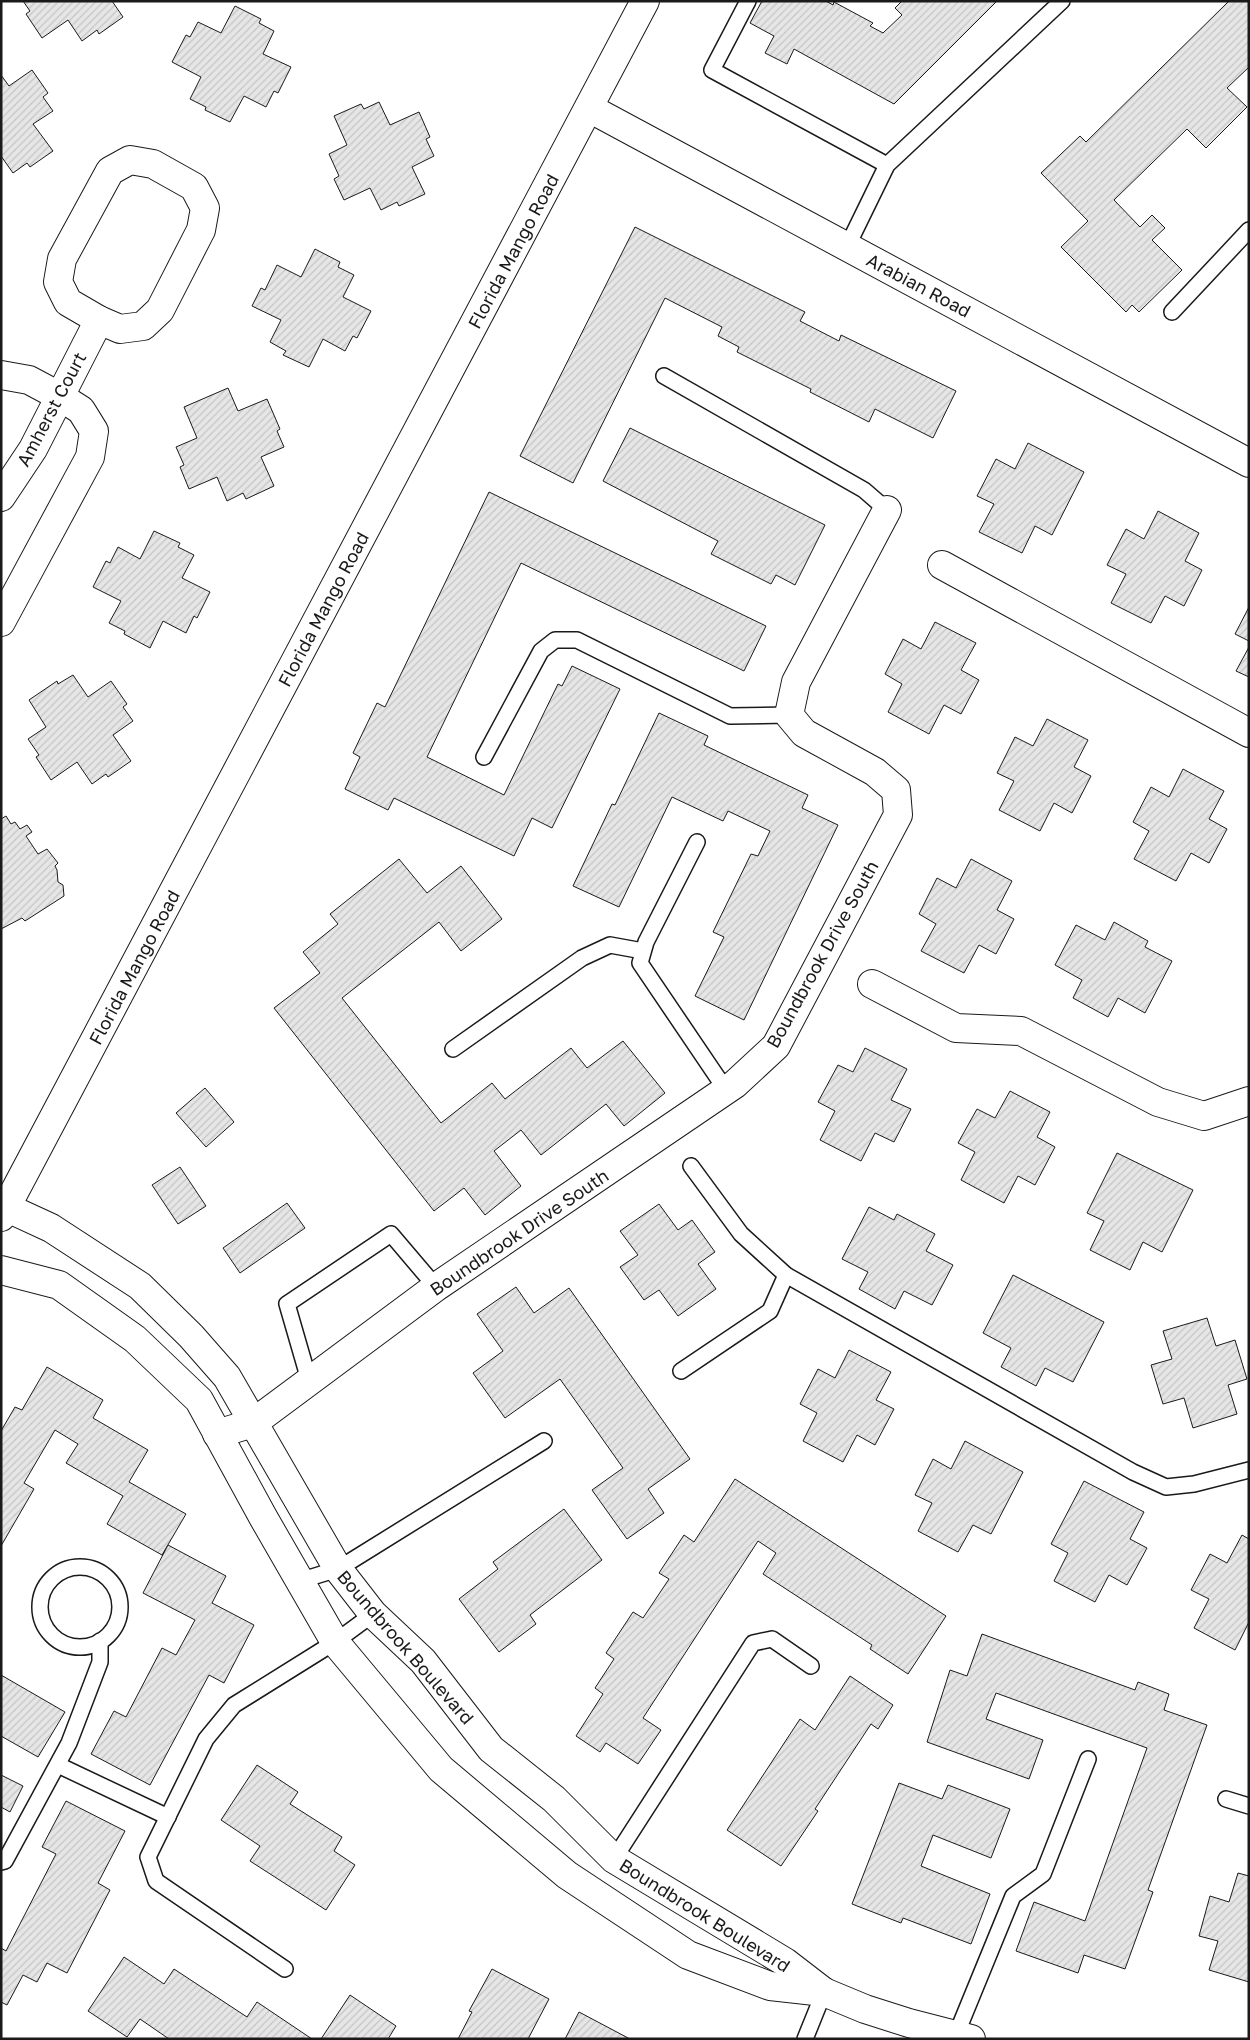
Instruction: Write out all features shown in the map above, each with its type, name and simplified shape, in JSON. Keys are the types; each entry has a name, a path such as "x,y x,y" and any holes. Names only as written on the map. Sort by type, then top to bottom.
{"street":[{"name":"Florida Mango Road","path":"3,1210 645,1"},
{"name":"Arabian Road","path":"589,108 1249,463"},
{"path":"130,160 153,164 194,187 205,208 201,230 160,310 143,326 120,329 99,320 68,302 58,282 62,259 110,171 130,160"},
{"name":"Amherst Court","path":"1,496 33,449 99,320"},
{"path":"1,375 28,380 59,396 81,410 94,431 90,457 1,622"},
{"path":"789,714 796,682 887,510"},
{"path":"942,565 1249,733"},
{"name":"Boundbrook Drive South","path":"217,1434 252,1423 436,1288 726,1090 776,1046 898,816 896,790 874,772 804,733 789,714"},
{"path":"872,984 956,1028 1021,1031 1158,1102 1204,1116 1249,1101"},
{"name":"Boundbrook Boulevard","path":"3,1210 51,1228 140,1286 191,1336 227,1377 338,1570 373,1614 423,1661 491,1748 554,1799 614,1859 785,1962 824,1992 865,2009 964,2037"},
{"name":"Boundbrook Boulevard","path":"1,1270 59,1285 135,1339 199,1400 334,1642 441,1769 567,1875 688,1955 770,1986 824,1992"}],"lane":[{"path":"748,1 712,70 887,165"},
{"path":"847,247 887,165 1062,1"},
{"path":"1172,312 1249,230"},
{"path":"664,376 864,490 887,510"},
{"path":"484,757 541,650 555,640 577,640 730,716 789,714"},
{"path":"697,842 646,942 640,963 726,1090"},
{"path":"453,1049 582,958 610,945 643,951"},
{"path":"691,1166 741,1234 786,1275 1133,1472 1166,1486 1194,1484 1249,1470"},
{"path":"309,1380 287,1304 391,1234 436,1288"},
{"path":"681,1371 770,1310 786,1275"},
{"path":"299,1581 338,1570 544,1441"},
{"path":"70,1567 91,1567 109,1578 120,1597 119,1618 108,1636 100,1641 89,1646 68,1646 50,1635 40,1617 40,1595 51,1577 70,1567"},
{"path":"285,1970 156,1881 148,1857 206,1739 234,1705 334,1642 373,1614"},
{"path":"614,1859 753,1643 772,1639 810,1666"},
{"path":"1,1862 5,1861 69,1743 100,1662 100,1641"},
{"path":"964,2037 1013,1896 1043,1874 1088,1759"},
{"path":"58,1765 168,1817"},
{"path":"1226,1800 1249,1806"},
{"path":"805,2039 824,1992"}],"building":[{"path":"23,1 112,1 123,17 99,34 97,30 82,41 68,20 42,38 26,14 30,11"},
{"path":"762,1 826,1 833,5 834,2 873,23 870,26 883,33 902,15 895,8 902,1 997,1 894,104 794,49 787,64 765,53 774,36 750,23"},
{"path":"1229,1 1249,1 1249,67 1227,88 1247,107 1206,148 1187,129 1114,200 1140,227 1152,215 1165,228 1152,240 1182,270 1139,312 1132,305 1126,312 1061,247 1088,221 1041,173 1080,136 1086,142"},
{"path":"235,6 261,19 259,23 274,31 263,54 291,67 278,93 274,91 266,107 244,96 230,122 205,110 206,107 190,99 201,77 172,62 186,35 190,37 198,22 221,33"},
{"path":"32,70 48,93 43,97 53,111 33,124 53,151 30,167 27,163 13,173 1,156 1,75 9,86"},
{"path":"379,102 390,125 419,112 430,137 426,139 434,156 412,167 425,194 399,206 397,202 381,210 370,188 344,200 334,179 339,176 329,154 347,145 334,116 361,104 364,109"},
{"path":"635,227 805,312 800,321 839,341 841,335 956,391 933,438 875,409 869,422 810,392 811,389 737,352 739,347 718,336 722,327 665,298 573,483 520,456"},
{"path":"315,249 340,262 338,267 354,275 343,297 371,311 357,338 353,336 345,351 323,339 309,367 283,355 286,351 270,342 281,320 252,306 261,288 265,290 277,265 301,277"},
{"path":"228,388 238,411 267,399 280,429 277,431 284,447 261,457 274,486 246,499 243,493 227,501 217,477 189,489 180,467 184,465 176,447 197,438 184,407"},
{"path":"630,428 825,525 795,585 776,575 771,584 711,554 718,541 603,481"},
{"path":"1028,443 1084,472 1052,535 1035,526 1022,553 979,532 994,504 977,496 996,459 1015,469"},
{"path":"489,492 766,626 744,671 521,563 427,757 504,795 558,684 562,686 572,666 620,689 552,828 532,818 514,856 394,798 388,810 345,789 360,757 353,753 377,703 385,707"},
{"path":"1158,511 1199,533 1185,561 1202,570 1184,606 1165,596 1151,623 1111,603 1126,574 1107,565 1126,529 1144,539"},
{"path":"154,531 180,543 178,547 194,555 182,578 210,592 197,618 194,616 186,633 163,621 150,648 124,634 125,631 109,623 121,601 93,587 106,561 110,563 118,547 140,559"},
{"path":"1249,607 1249,641 1235,634"},
{"path":"935,622 976,643 961,670 979,680 961,714 944,705 929,734 888,712 902,684 885,674 903,639 921,649"},
{"path":"1249,647 1249,677 1236,671"},
{"path":"73,675 88,697 111,681 127,704 123,707 133,721 113,735 131,761 108,777 106,774 92,784 77,762 51,780 36,757 39,755 28,739 46,727 29,700 57,681 58,684"},
{"path":"659,713 708,736 704,745 808,795 802,808 838,825 744,1020 695,996 724,937 713,932 751,854 758,856 770,831 728,811 723,821 672,797 619,907 573,886 612,804 615,805"},
{"path":"1047,719 1088,740 1074,767 1091,776 1072,813 1054,803 1040,831 999,810 1014,781 997,773 1015,737 1033,746"},
{"path":"1183,769 1224,791 1209,819 1227,829 1209,863 1191,853 1176,881 1134,859 1149,831 1133,822 1151,787 1169,797"},
{"path":"6,816 11,824 15,822 20,829 27,825 32,832 26,836 38,854 47,849 58,863 55,866 58,882 63,885 64,896 25,921 22,918 1,929 1,819"},
{"path":"399,859 427,893 461,866 502,919 461,951 439,922 342,998 441,1123 492,1083 505,1099 571,1048 587,1068 623,1041 665,1093 624,1126 606,1104 541,1155 521,1130 494,1151 521,1186 485,1215 464,1188 434,1211 274,1008 320,973 303,952 338,924 330,914"},
{"path":"971,859 1012,881 997,910 1014,919 996,954 979,945 964,973 921,951 936,924 919,914 937,878 956,888"},
{"path":"1114,922 1148,941 1145,947 1172,961 1145,1013 1118,998 1108,1017 1073,998 1082,980 1055,965 1076,925 1105,940"},
{"path":"865,1048 907,1069 891,1100 911,1109 894,1142 875,1133 861,1161 820,1140 835,1111 818,1102 838,1065 853,1072"},
{"path":"205,1088 234,1122 206,1147 176,1113"},
{"path":"1010,1091 1050,1112 1037,1137 1055,1147 1035,1185 1018,1176 1004,1203 961,1180 975,1152 958,1143 977,1109 995,1118"},
{"path":"1117,1153 1193,1190 1162,1252 1143,1242 1130,1270 1090,1250 1104,1221 1087,1213"},
{"path":"180,1167 206,1206 178,1224 152,1185"},
{"path":"287,1203 305,1228 240,1273 223,1248"},
{"path":"659,1204 678,1230 692,1220 715,1252 698,1264 716,1289 678,1316 659,1290 644,1300 620,1267 638,1255 620,1231"},
{"path":"869,1207 894,1220 897,1214 935,1234 926,1251 953,1265 932,1305 904,1291 895,1309 859,1289 868,1272 842,1259"},
{"path":"1013,1275 1104,1322 1073,1382 1045,1368 1036,1386 1001,1367 1011,1348 983,1333"},
{"path":"516,1287 534,1313 569,1288 690,1459 648,1489 664,1513 627,1539 592,1490 623,1468 560,1379 505,1418 473,1373 503,1351 477,1314"},
{"path":"1207,1318 1216,1346 1235,1340 1247,1379 1228,1385 1237,1414 1193,1428 1184,1398 1163,1404 1151,1365 1172,1359 1163,1331"},
{"path":"849,1350 891,1372 876,1400 894,1409 875,1445 857,1435 843,1462 803,1441 817,1413 800,1404 818,1369 835,1378"},
{"path":"47,1367 103,1400 93,1418 148,1450 129,1482 186,1514 162,1555 107,1524 123,1496 66,1463 78,1444 55,1430 24,1483 34,1489 1,1546 1,1431 15,1407 22,1410"},
{"path":"965,1441 1023,1472 991,1534 973,1525 958,1552 918,1531 932,1503 915,1495 933,1459 951,1469"},
{"path":"735,1479 946,1616 908,1674 870,1649 872,1645 763,1574 776,1553 758,1541 643,1718 661,1730 638,1764 606,1743 600,1752 576,1736 603,1694 595,1688 614,1659 606,1653 633,1612 643,1618 669,1579 659,1573 684,1535 694,1542"},
{"path":"1084,1481 1144,1512 1130,1539 1147,1548 1127,1585 1109,1575 1095,1602 1054,1581 1068,1553 1051,1544"},
{"path":"564,1509 602,1560 530,1615 536,1624 499,1652 459,1599 498,1569 493,1562"},
{"path":"1242,1535 1249,1539 1249,1622 1235,1650 1194,1628 1209,1599 1191,1590 1210,1554 1227,1563"},
{"path":"168,1545 226,1576 212,1603 254,1625 224,1683 209,1675 150,1785 91,1754 114,1711 126,1717 162,1648 176,1655 195,1620 143,1593"},
{"path":"982,1634 1135,1690 1138,1682 1169,1694 1164,1710 1207,1725 1148,1890 1153,1892 1125,1969 1084,1955 1078,1973 1016,1951 1034,1902 1085,1921 1147,1748 996,1693 986,1719 1043,1740 1029,1779 927,1742 950,1670 967,1676"},
{"path":"1,1675 65,1712 38,1757 1,1736"},
{"path":"850,1676 893,1705 878,1729 871,1724 815,1809 818,1811 781,1866 727,1830 800,1719 815,1730"},
{"path":"257,1765 298,1792 290,1804 342,1837 334,1851 355,1865 326,1910 250,1861 260,1846 221,1820"},
{"path":"1,1775 23,1786 10,1812 1,1807"},
{"path":"899,1783 942,1799 948,1785 1010,1809 991,1858 933,1835 921,1866 990,1894 971,1944 903,1918 901,1923 852,1904"},
{"path":"66,1801 125,1831 98,1883 110,1890 67,1973 47,1963 37,1982 23,1975 7,2005 1,2002 1,1948 6,1951 56,1854 42,1847"},
{"path":"1238,1873 1249,1876 1249,1982 1209,1970 1218,1941 1199,1936 1210,1896 1229,1902"},
{"path":"124,1957 164,1984 174,1969 247,2017 257,2002 312,2039 169,2039 140,2019 127,2037 88,2011"},
{"path":"492,1969 549,1999 528,2039 458,2039 472,2012 469,2011"},
{"path":"350,1995 396,2026 388,2039 321,2039"},
{"path":"579,2012 630,2039 565,2039"}]}
